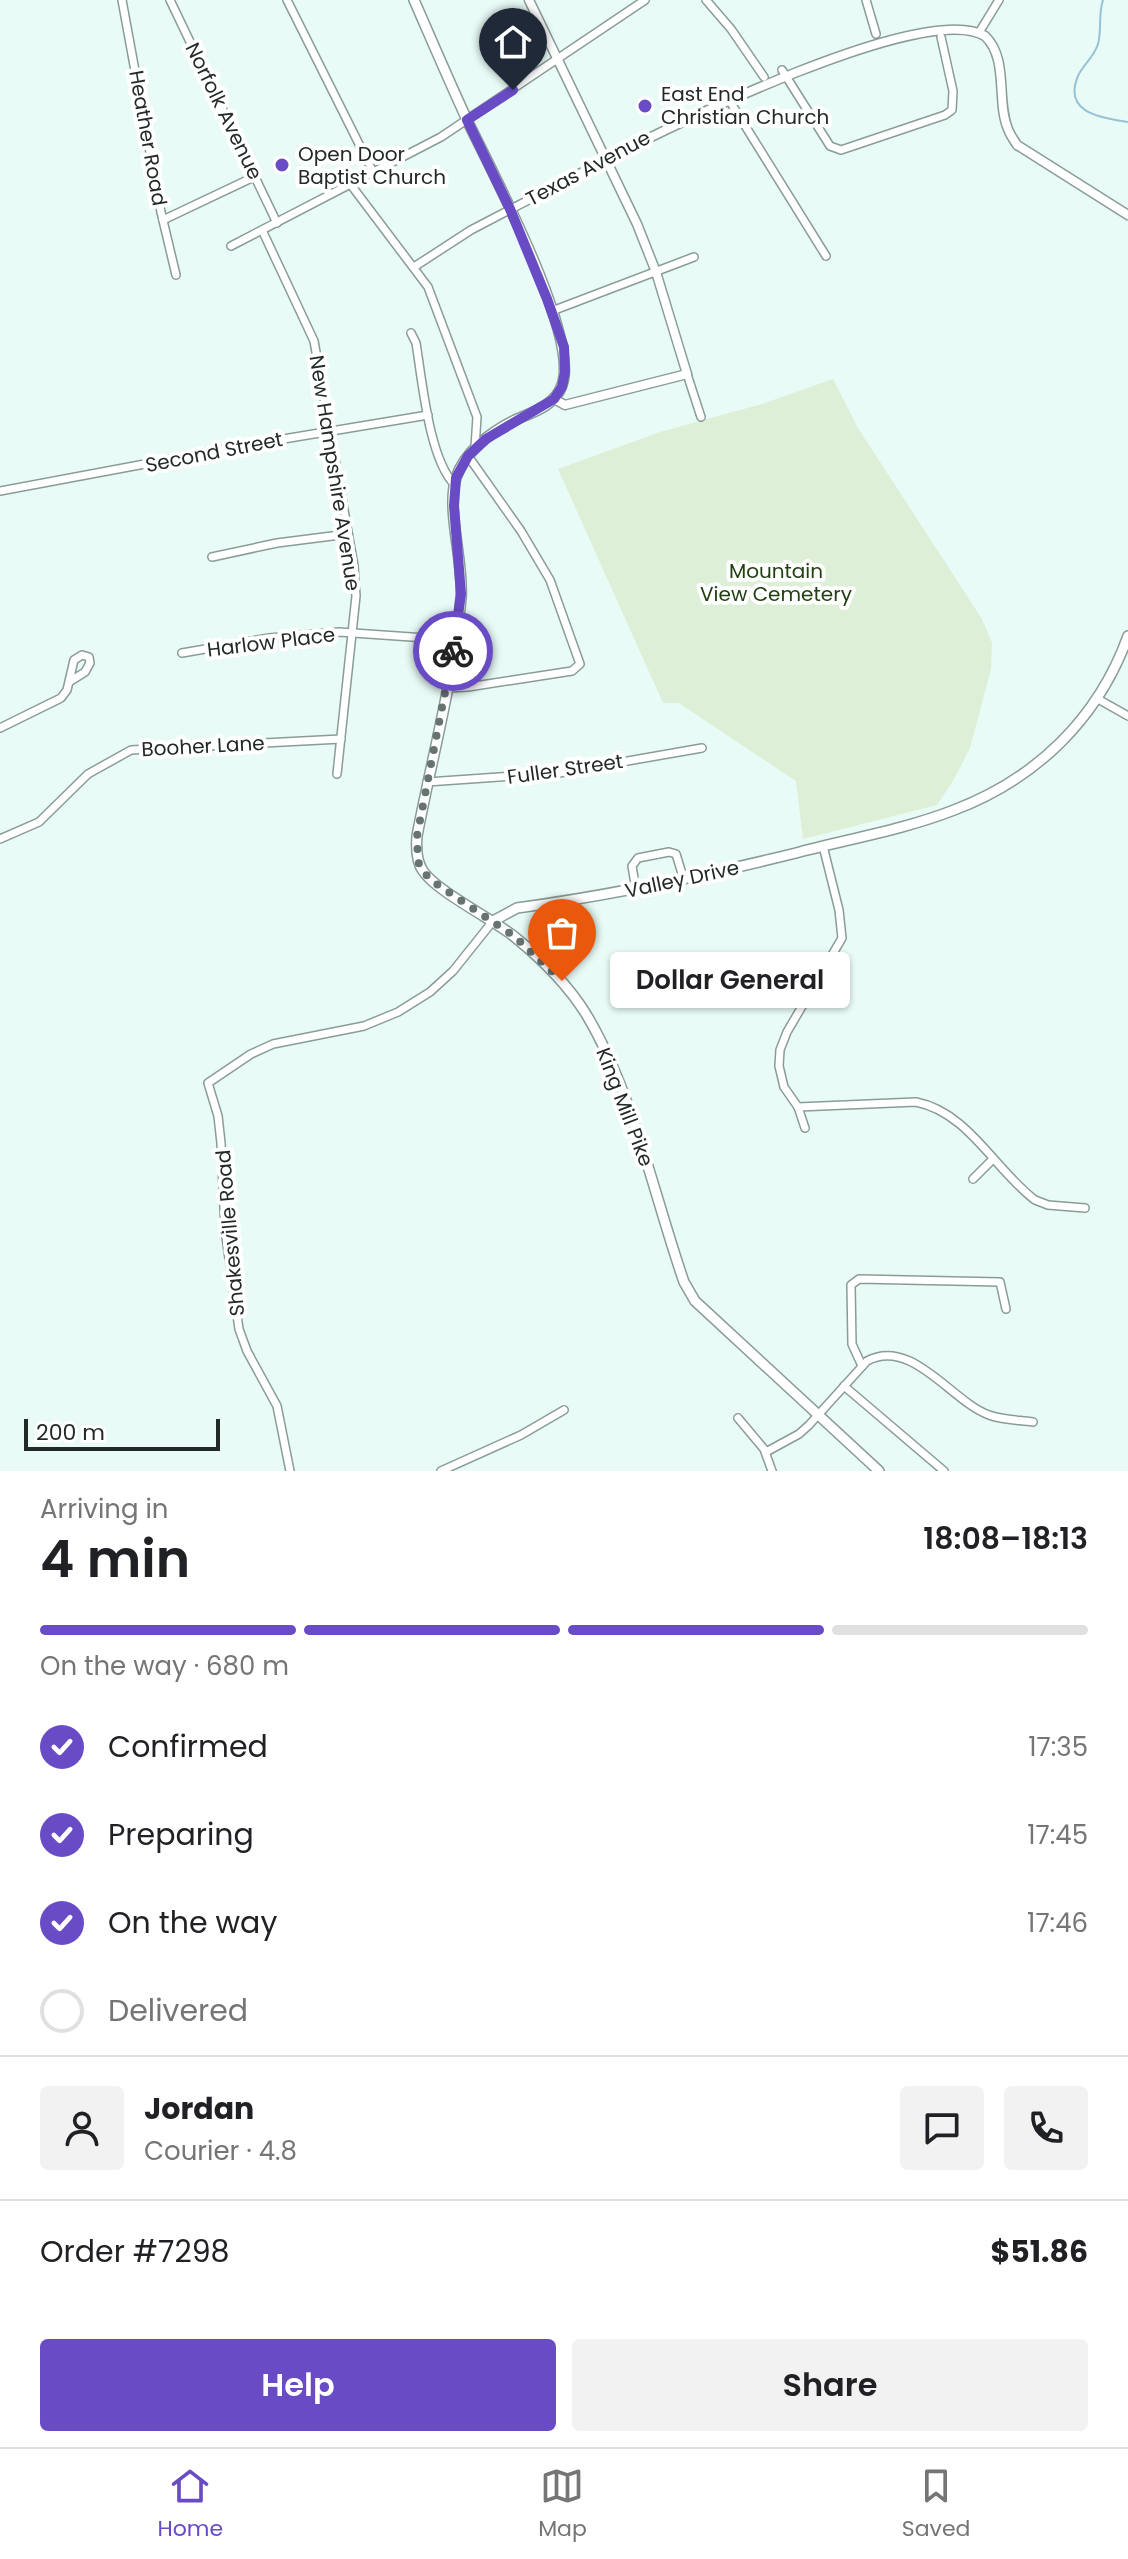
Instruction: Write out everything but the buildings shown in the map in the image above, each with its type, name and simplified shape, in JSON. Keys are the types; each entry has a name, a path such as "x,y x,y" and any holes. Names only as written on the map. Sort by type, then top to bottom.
{"main road":[{"path":"414,0 510,209 561,335 565,360 563,381 554,399 500,429 471,452"},
{"name":"King Mill Pike","path":"471,452 455,485 461,579 447,688 416,846 422,870 436,885 493,921 531,951 562,981 596,1032 640,1143 689,1292 704,1311 879,1471"},
{"name":"Valley Drive","path":"493,921 517,908 684,881 927,820 983,797 1045,755 1077,726 1113,673 1128,636"}],"street":[{"name":"Heather Road","path":"122,0 176,275"},
{"name":"Norfolk Avenue","path":"170,0 277,223"},
{"path":"287,0 373,172"},
{"path":"529,0 607,159 656,272 701,417"},
{"path":"231,246 423,147 559,60 645,0"},
{"path":"706,0 731,29 764,77"},
{"path":"866,0 876,34"},
{"path":"980,31 999,0"},
{"path":"920,23 963,25 980,31 993,48 1007,127 1017,145 1128,215"},
{"name":"Texas Avenue","path":"414,267 510,209 726,95 764,77 888,30"},
{"path":"782,70 830,146 841,150 949,113 954,106 953,91 941,37"},
{"path":"726,95 826,256"},
{"path":"163,220 256,176"},
{"path":"351,185 428,287 478,425 471,452 550,580 579,657 580,664 572,671 447,688"},
{"name":"New Hampshire Avenue","path":"262,230 314,341 356,583 337,774"},
{"path":"552,311 694,257"},
{"path":"411,333 416,343 428,415 441,464 455,485"},
{"path":"554,399 565,405 687,374"},
{"name":"Second Street","path":"0,491 428,415"},
{"path":"212,557 277,543 348,534"},
{"name":"Harlow Place","path":"182,653 269,638 352,632 455,640"},
{"path":"0,728 61,698 69,682"},
{"path":"1098,699 1128,716"},
{"name":"Booher Lane","path":"0,839 39,822 88,774 131,750 341,739"},
{"name":"Fuller Street","path":"427,782 559,773 702,748"},
{"path":"805,1128 798,1107 784,1087 779,1066 780,1050 787,1032 842,938 839,910 823,846"},
{"path":"636,890 632,866 638,858 669,852 676,854 684,881"},
{"name":"Valley Drive","path":"208,1083 251,1054 273,1044 364,1026 398,1012 430,992 453,971 493,921"},
{"name":"Shakesville Road","path":"208,1083 218,1116 225,1230 239,1329 247,1351 277,1406 290,1471"},
{"path":"798,1107 916,1102 933,1105 953,1119 1035,1200 1048,1205 1085,1208"},
{"path":"973,1179 993,1159"},
{"path":"862,1366 852,1344 851,1285 859,1279 1000,1282 1006,1309"},
{"path":"766,1452 799,1434 862,1366 879,1356 921,1367 990,1416 1033,1422"},
{"path":"844,1386 944,1471"},
{"path":"441,1471 521,1435 564,1410"},
{"path":"738,1418 766,1452 772,1471"}],"green space":[{"name":"Mountain View Cemetery","path":"833,379 858,428 982,619 992,643 991,669 970,748 937,805 803,839 796,781 679,703 663,703 558,469 660,432 762,404"}],"waterway":[{"path":"1103,0 1098,44 1078,76 1076,99 1080,106 1097,116 1128,122"}],"way so far":[{"path":"453,651 417,836 418,862 436,885 514,936 562,981"}],"place":[{"name":"East End Christian Church","path":"645,106"},
{"name":"Open Door Baptist Church","path":"282,165"},
{"name":"Dollar General","path":"562,981"}],"route":[{"path":"453,651 461,594 454,506 456,478 468,456 486,439 554,399 562,387 565,372 561,335 525,242 467,120 513,90"}]}
